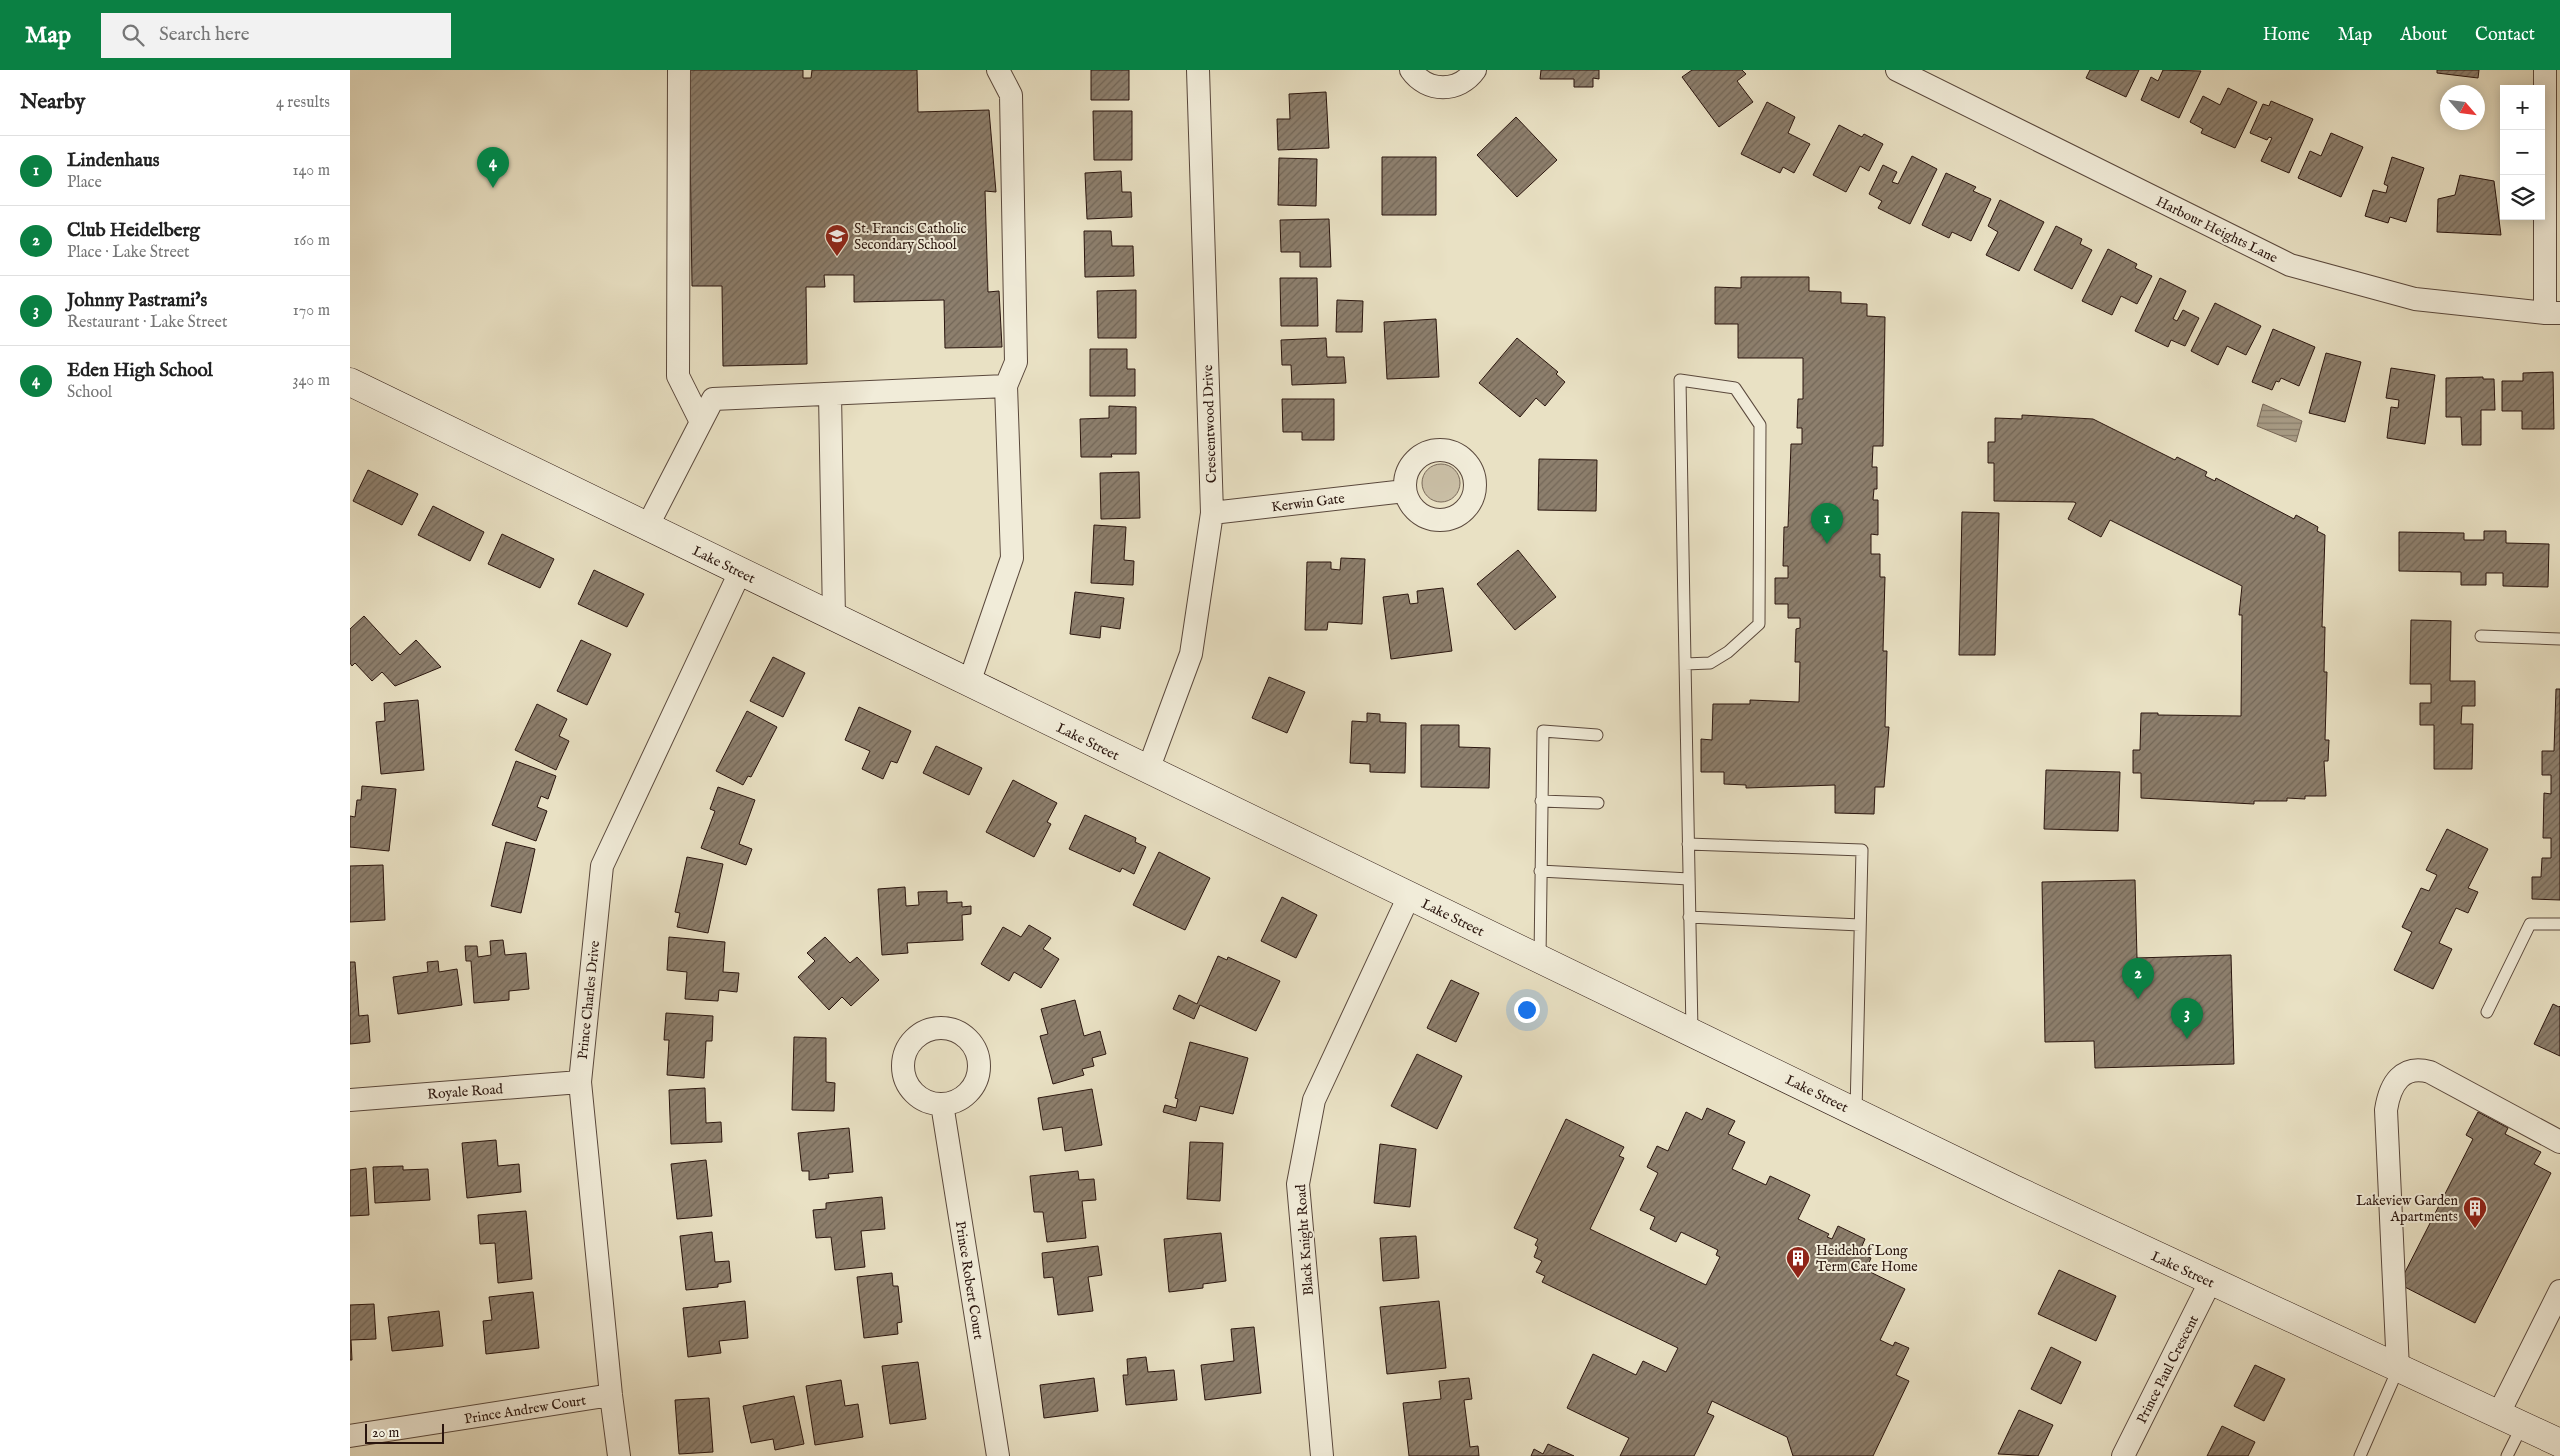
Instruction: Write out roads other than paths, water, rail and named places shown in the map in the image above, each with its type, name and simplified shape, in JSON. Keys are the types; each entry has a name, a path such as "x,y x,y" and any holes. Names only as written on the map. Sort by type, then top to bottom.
{"main road":[{"name":"Lake Street","path":"350,382 1148,770 2210,1282 2560,1443"}],"street":[{"path":"679,70 678,376 701,422"},
{"path":"969,683 1012,558 1006,386 1016,362 1011,95 998,70"},
{"name":"Crescentwood Drive","path":"1148,770 1191,654 1212,513 1198,70"},
{"path":"1411,70 1420,80 1431,86 1442,88 1454,86 1465,81 1474,70"},
{"name":"Harbour Heights Lane","path":"1897,70 2290,265 2415,299 2553,313"},
{"path":"2546,70 2553,313"},
{"path":"647,527 713,399 1006,386"},
{"path":"830,394 834,618"},
{"name":"Kerwin Gate","path":"1212,513 1405,491"},
{"name":"Prince Charles Drive","path":"619,1456 611,1395 580,1082 602,866 740,572"},
{"name":"Black Knight Road","path":"1322,1456 1298,1184 1314,1100 1409,896"},
{"path":"2398,1369 2386,1110 2388,1095 2396,1082 2410,1070 2417,1068 2430,1072 2560,1142"},
{"name":"Royale Road","path":"350,1100 580,1082"},
{"name":"Prince Robert Court","path":"942,1104 998,1456"},
{"name":"Prince Paul Crescent","path":"2122,1456 2210,1282"},
{"path":"2498,1414 2560,1291"},
{"name":"Prince Andrew Court","path":"350,1436 611,1395"}],"lane":[{"path":"1685,664 1710,663 1728,652 1759,624 1760,425 1735,388 1680,380 1689,917 1692,1033"},
{"path":"2481,636 2560,639"},
{"path":"1540,959 1543,732 1597,734"},
{"path":"1542,801 1598,803"},
{"path":"1688,844 1862,850 1856,1112"},
{"path":"1540,871 1689,879"},
{"path":"1689,917 1860,925"},
{"path":"2487,1012 2530,924 2560,924"},
{"path":"2360,1456 2398,1369"},
{"path":"2507,1456 2522,1426"}],"place":[{"name":"Eden High School","path":"493,188"},
{"name":"St. Francis Catholic Secondary School","path":"837,257"},
{"name":"Lindenhaus","path":"1827,544"},
{"name":"Club Heidelberg","path":"2138,999"},
{"name":"Johnny Pastrami's","path":"2187,1039"},
{"name":"Lakeview Garden Apartments","path":"2475,1229"},
{"name":"Heidehof Long Term Care Home","path":"1798,1279"}]}
